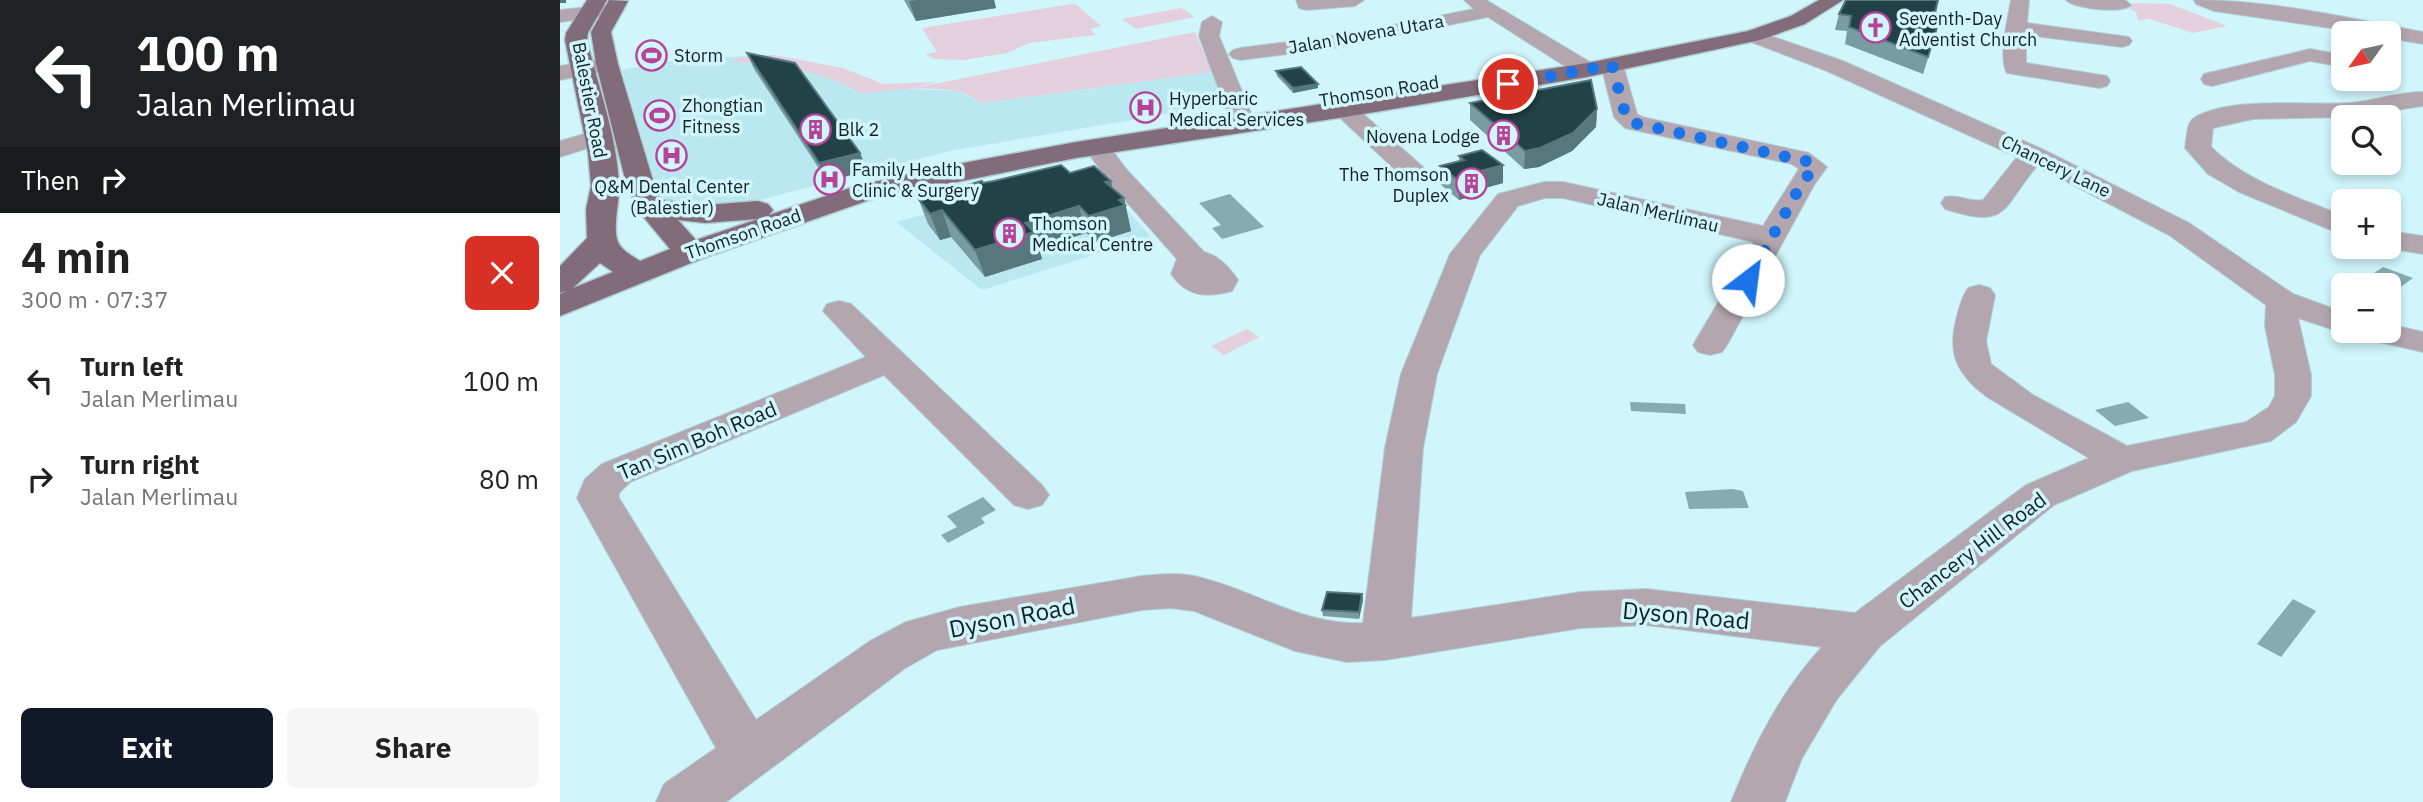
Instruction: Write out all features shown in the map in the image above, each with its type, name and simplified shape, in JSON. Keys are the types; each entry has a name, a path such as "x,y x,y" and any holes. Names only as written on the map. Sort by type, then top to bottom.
{"main road":[{"name":"Thomson Road","path":"684,244 764,209 947,161 1278,113 1578,65 1612,65 1753,36 1798,20 1833,0"},
{"name":"Thomson Road","path":"1278,113 1345,110 1578,65 1734,26 1782,5"},
{"name":"Balestier Road","path":"603,9 577,33 576,40 598,137 605,186 601,209 619,257"},
{"name":"Balestier Road","path":"583,69 651,208 684,244"},
{"name":"Thomson Road","path":"560,285 619,257 684,244 863,193 947,173 1097,147 1240,118"},
{"path":"651,208 705,214 824,206"},
{"name":"Thomson Road","path":"560,306 619,257"}],"street":[{"path":"1305,0 1306,4 1316,5 1355,0"},
{"path":"1472,0 1578,65"},
{"path":"2020,0 2015,68 2099,80"},
{"path":"2075,0 2122,5"},
{"path":"2203,0 2214,5 2302,16 2423,38"},
{"path":"560,18 603,9"},
{"name":"Jalan Novena Utara","path":"1240,54 1340,41 1492,11"},
{"path":"1212,22 1209,36 1240,118"},
{"path":"2017,28 2122,41"},
{"name":"Chancery Lane","path":"1753,36 1835,65 2035,155 2179,229 2282,301 2331,319"},
{"path":"2212,79 2310,55 2331,59"},
{"path":"1612,65 1626,117 1634,123 1800,158 1813,164 1814,167 1710,345"},
{"path":"2401,79 2423,86"},
{"path":"2331,221 2294,207 2217,168 2198,148 2201,124 2217,117 2235,114 2350,110 2401,99 2423,99"},
{"name":"Thomson Road","path":"1345,110 1414,173"},
{"path":"560,149 598,137"},
{"path":"1097,147 1118,176 1193,258"},
{"path":"1955,204 1982,210 1993,207 2026,159 2035,155"},
{"name":"Jalan Merlimau","path":"1385,641 1404,448 1419,374 1465,254 1508,200 1544,190 1563,190 1773,237"},
{"path":"2401,242 2423,245"},
{"path":"1979,295 1969,350 1976,369 2008,394 2122,460"},
{"name":"Chancery Hill Road","path":"1758,802 1779,749 1819,684 1863,633 2040,495 2122,460 2258,432 2283,414 2293,396 2293,375 2282,326 2282,301"},
{"path":"839,311 1028,495"},
{"path":"2401,337 2423,342"},
{"name":"Tan Sim Boh Road","path":"748,755 598,498 599,489 616,474 890,360"},
{"name":"Dyson Road","path":"683,802 887,655 923,635 960,625 1142,593 1171,591 1199,594 1312,638 1347,643 1385,641 1581,610 1647,607 1863,633"}],"shaded area":[{"path":"2130,4 2170,4 2227,26 2193,33 2150,19 2138,20 2136,12 2130,9"},
{"path":"1077,5 1101,26 1090,29 1096,35 1029,43 1007,53 964,60 934,59 925,54 937,52 922,28"},
{"path":"1181,8 1195,17 1136,29 1122,19"},
{"path":"1195,32 1212,72 981,103 956,91 910,89"},
{"path":"714,53 727,57 775,55 832,70 877,88 958,91 981,103 1212,72 1225,104 950,151 725,209 698,210 660,198 622,70"},
{"path":"774,55 843,68 883,84 937,82 910,89 863,94 834,80 800,70 733,62 736,58"},
{"path":"1099,179 1151,237 982,290 896,222 957,206"},
{"path":"1230,194 1264,227 1222,239 1212,228 1221,225 1199,203"},
{"path":"2383,267 2399,273 2374,273"},
{"path":"2401,274 2413,278 2401,287"},
{"path":"1247,329 1259,337 1224,355 1211,346"},
{"path":"1630,402 1685,404 1686,414 1631,411"},
{"path":"2128,402 2149,418 2115,426 2095,410"},
{"path":"1732,489 1743,491 1749,508 1689,509 1685,492"},
{"path":"983,497 996,510 981,518 985,523 948,543 941,535 957,527 947,516"},
{"path":"2293,599 2316,611 2281,657 2257,644"}],"building":[{"path":"1846,0 1938,0 1935,13 1941,14 1928,57 1849,27 1851,16 1839,14"},
{"path":"747,53 795,63 860,153 819,163"},
{"path":"1301,67 1318,84 1293,88 1276,71"},
{"path":"1591,80 1597,109 1573,133 1540,148 1525,151 1470,103"},
{"path":"1482,150 1503,165 1480,171 1485,174 1459,181 1440,166 1464,160 1459,156"},
{"path":"1061,165 1070,173 1094,166 1111,181 1105,182 1124,198 1119,200 1125,205 1089,216 1079,206 1025,223 1034,232 975,250 942,210 930,214 918,198 982,181 994,181"},
{"path":"1327,592 1362,594 1359,612 1322,610"}],"place":[{"name":"Seventh-Day Adventist Church","path":"1876,28"},
{"name":"Storm","path":"651,55"},
{"name":"Hyperbaric Medical Services","path":"1146,108"},
{"name":"Zhongtian Fitness","path":"659,115"},
{"name":"Blk 2","path":"815,129"},
{"name":"Novena Lodge","path":"1503,136"},
{"name":"Q&M Dental Center (Balestier)","path":"672,156"},
{"name":"Family Health Clinic & Surgery","path":"829,179"},
{"name":"The Thomson Duplex","path":"1472,184"},
{"name":"Thomson Medical Centre","path":"1009,233"}],"route":[{"path":"1508,84 1612,65 1626,117 1634,123 1800,158 1813,164 1814,167 1801,185 1748,280"}]}
